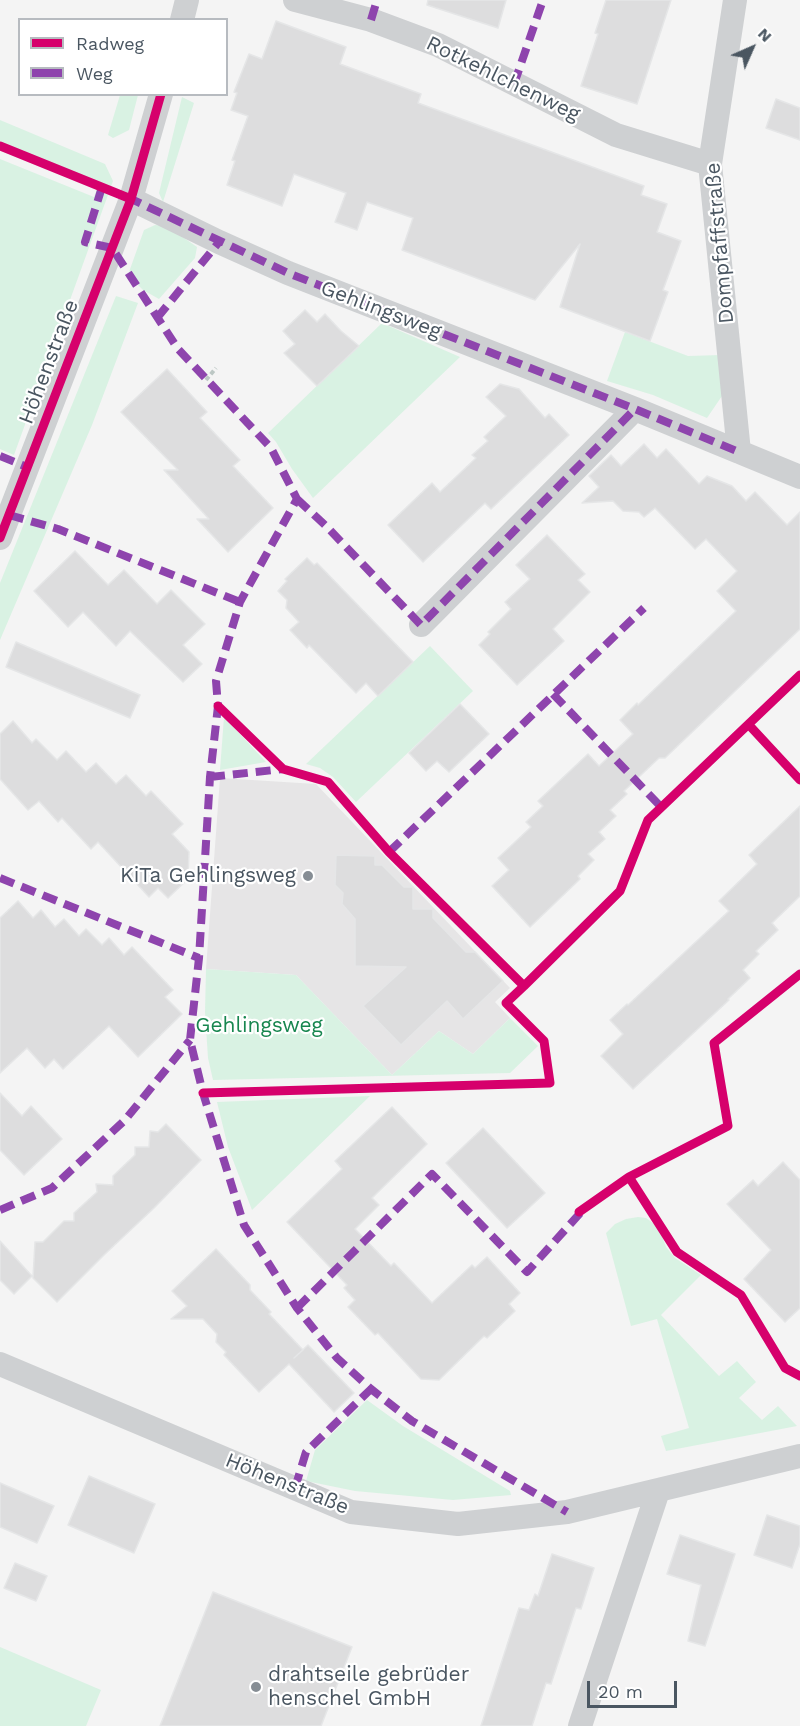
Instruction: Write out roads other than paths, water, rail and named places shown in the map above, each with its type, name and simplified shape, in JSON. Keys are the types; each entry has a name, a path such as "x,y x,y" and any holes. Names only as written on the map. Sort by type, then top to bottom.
{"street":[{"path":"182,18 187,0"},
{"name":"Rotkehlchenweg","path":"295,0 371,20 438,45 616,135 710,164"},
{"name":"Dompfaffstraße","path":"735,0 710,164 739,452"},
{"name":"Höhenstraße","path":"0,538 132,199 160,96"},
{"name":"Gehlingsweg","path":"132,199 288,273 635,409 800,477"},
{"path":"422,625 635,409"},
{"name":"Höhenstraße","path":"0,1364 351,1512 458,1524 567,1512 800,1456"},
{"path":"580,1726 658,1491"}],"place":[{"name":"KiTa Gehlingsweg","path":"308,876"},
{"name":"drahtseile gebrüder henschel GmbH","path":"256,1687"}]}
